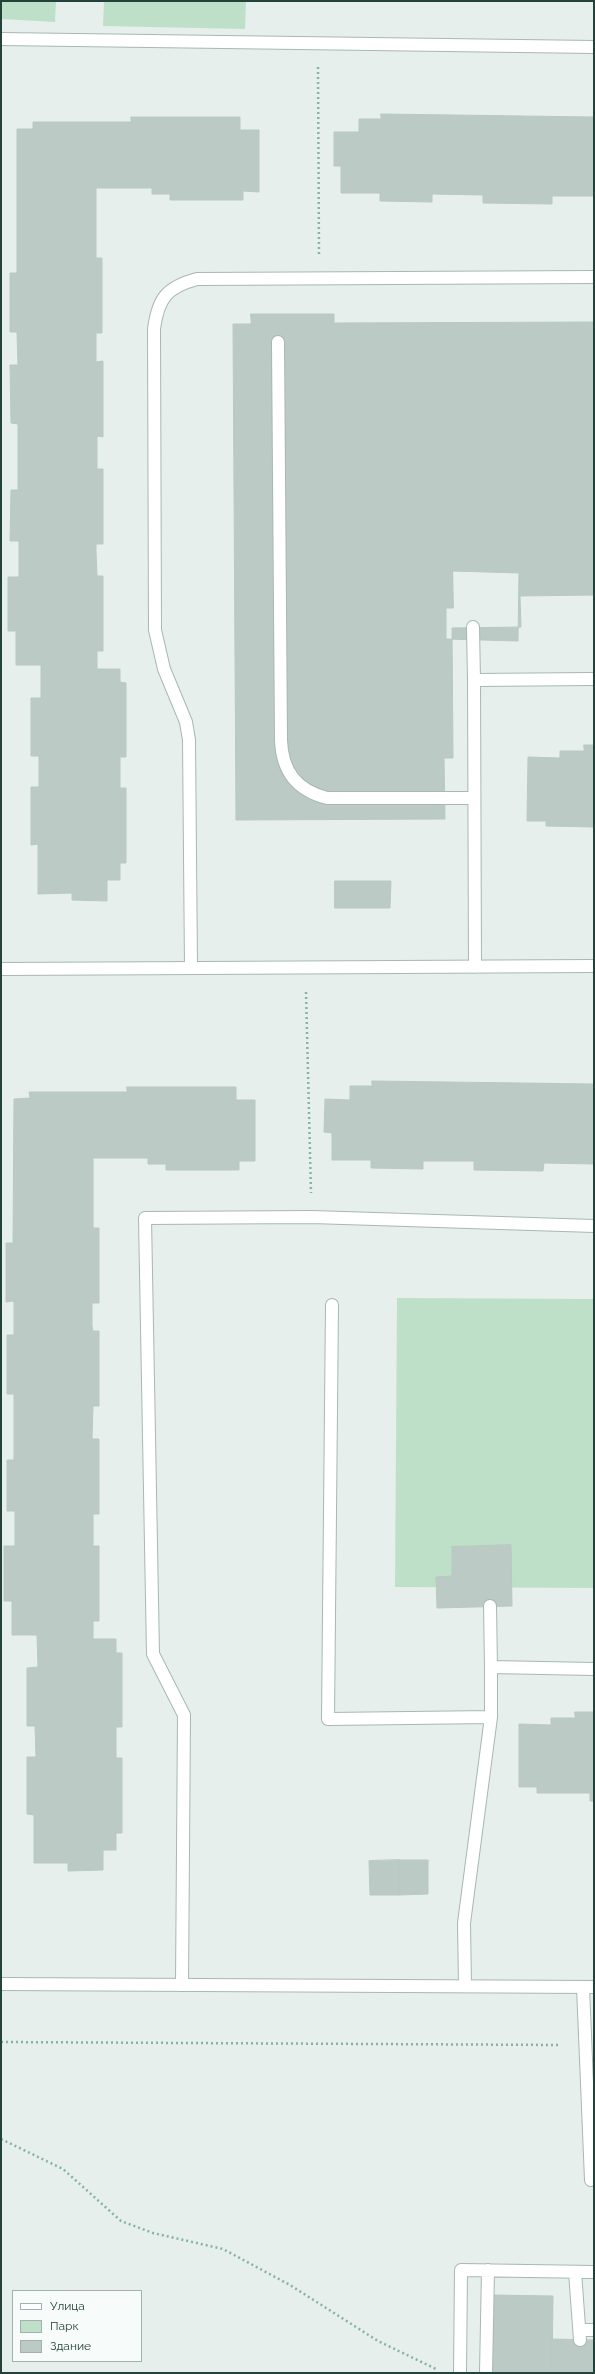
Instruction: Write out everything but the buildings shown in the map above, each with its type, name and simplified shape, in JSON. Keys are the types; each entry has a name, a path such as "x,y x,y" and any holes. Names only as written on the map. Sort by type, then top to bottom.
{"street":[{"path":"1,39 594,47"},
{"path":"191,968 189,740 186,722 164,669 155,630 154,329 156,310 164,296 180,284 197,279 594,277"},
{"path":"278,342 281,740 284,765 298,785 314,795 327,798 474,798"},
{"path":"473,627 475,967"},
{"path":"474,680 594,679"},
{"path":"1,969 594,966"},
{"path":"182,1985 184,1715 153,1654 145,1218 312,1217 594,1226"},
{"path":"332,1305 328,1719 491,1717"},
{"path":"465,1986 464,1923 491,1717 490,1606"},
{"path":"491,1667 594,1669"},
{"path":"1,1984 588,1987 583,2046 591,2180"},
{"path":"460,2373 461,2270 594,2272"},
{"path":"486,2373 488,2270"},
{"path":"575,2272 581,2335 594,2330"}],"path":[{"path":"318,43 319,278"},
{"path":"306,967 312,1217"},
{"path":"1,2042 583,2046"},
{"path":"1,2139 63,2169 121,2221 153,2233 223,2249 290,2285 378,2341 437,2370"}],"green space":[{"path":"1,1 56,1 55,22 1,19"},
{"path":"104,1 246,1 245,29 103,26"},
{"path":"397,1298 594,1299 594,1588 395,1587"}]}
